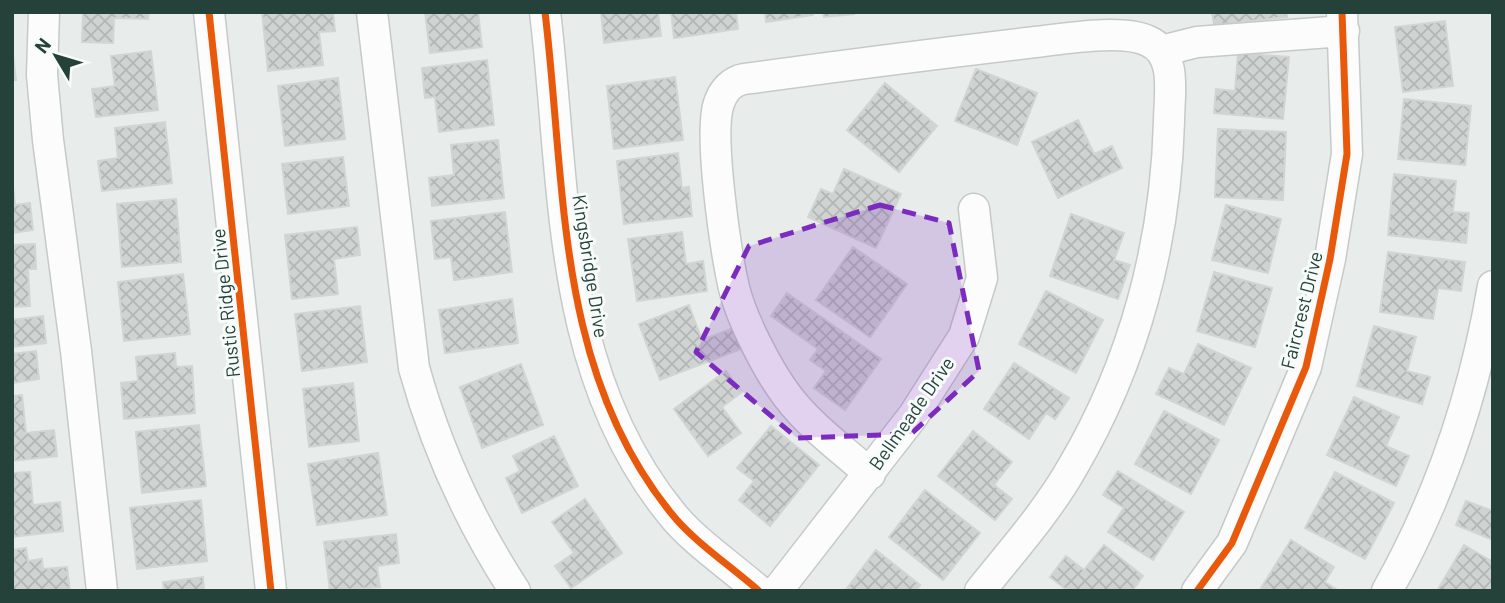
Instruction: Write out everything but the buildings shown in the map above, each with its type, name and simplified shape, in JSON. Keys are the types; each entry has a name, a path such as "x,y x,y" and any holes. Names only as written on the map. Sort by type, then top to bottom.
{"street":[{"path":"44,12 42,75 48,140 76,351 102,591"},
{"name":"Rustic Ridge Drive","path":"209,12 271,591"},
{"path":"372,12 414,368 428,421 482,539 515,591"},
{"name":"Kingsbridge Drive","path":"545,12 569,251 579,316 595,376 638,469 673,516 759,591"},
{"path":"1161,51 1197,42 1343,22"},
{"name":"Faircrest Drive","path":"1197,591 1232,542 1306,367 1331,259 1347,154 1343,22"},
{"path":"870,474 788,397 750,328 734,289 722,214 715,130 719,103 726,91 735,81 744,79 1066,39 1139,37 1161,51 1170,70 1163,209 1153,269 1134,333 1073,467 1041,514 980,591"},
{"name":"Bellmeade Drive","path":"777,591 914,416 964,335 982,278 974,209"},
{"path":"1387,591 1436,487 1460,421 1485,332 1493,286"}],"highlighted area":[{"path":"880,205 949,223 979,371 911,434 797,438 696,352 749,246"}],"cycle path":[{"path":"209,12 271,591"},
{"path":"545,12 572,274 586,338 605,399 633,458 671,513 701,544 759,591"},
{"path":"1197,591 1232,543 1306,367 1330,259 1347,154 1342,12"}]}
